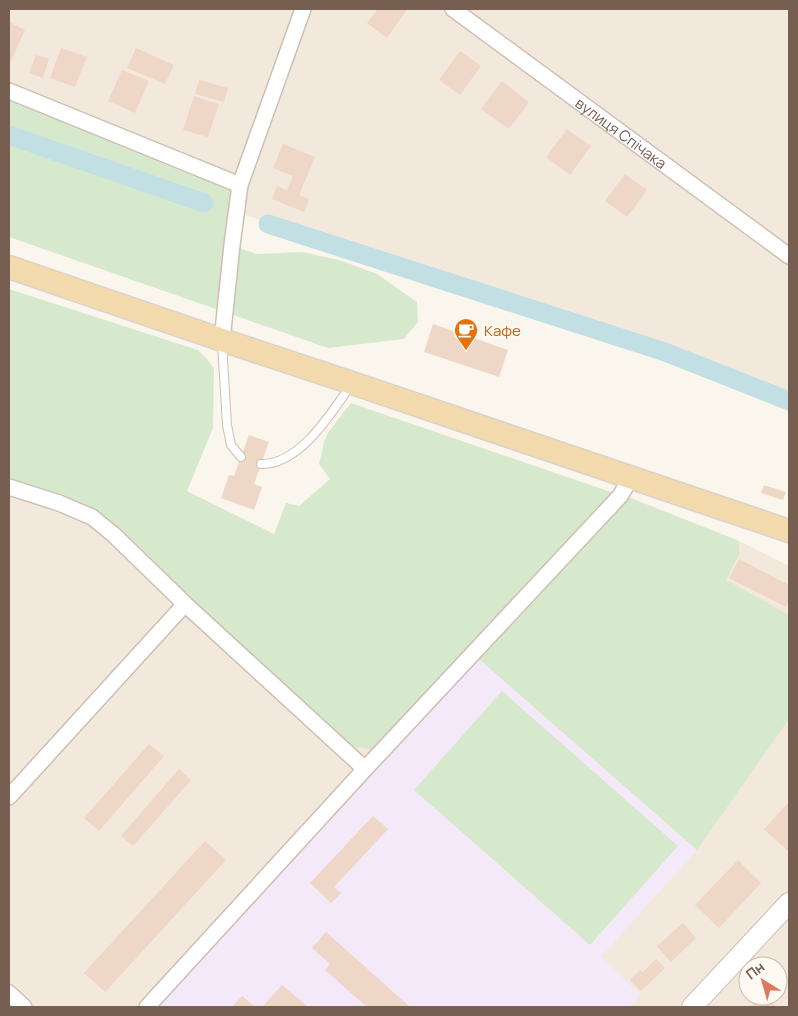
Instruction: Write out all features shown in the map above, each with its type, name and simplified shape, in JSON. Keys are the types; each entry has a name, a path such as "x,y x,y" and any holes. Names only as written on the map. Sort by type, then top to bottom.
{"main road":[{"path":"9,267 789,531"}],"street":[{"path":"222,340 240,185 303,9"},
{"name":"вулиця Спічака","path":"452,9 789,256"},
{"path":"9,91 240,185"},
{"path":"147,1007 620,496 631,478"},
{"path":"9,487 59,503 92,517 114,535 186,604 366,769"},
{"path":"9,797 186,604"},
{"path":"692,1007 789,903"},
{"path":"9,993 24,1007"}],"lane":[{"path":"222,340 227,425 231,445 241,457"},
{"path":"261,464 268,464 286,458 304,445 330,416 352,383"}],"shaded area":[{"path":"9,9 789,9 789,401 665,352 236,212 9,91"},
{"path":"9,481 493,624 628,497 739,541 789,566 789,1007 9,1007"},
{"path":"479,659 697,850 601,957 640,994 629,1007 159,1007"}],"green space":[{"path":"9,91 240,185 232,245 256,254 303,252 342,261 377,274 417,302 418,322 404,339 328,348 9,237"},
{"path":"9,289 198,350 214,368 213,428 187,491 274,534 286,503 299,506 330,479 319,464 324,442 329,431 351,403 614,493 493,624 372,749 355,747 339,735 116,531 9,481"},
{"path":"628,497 739,541 739,555 726,580 789,615 789,719 697,850 479,659"},
{"path":"502,691 678,846 590,945 414,790"}],"building":[{"path":"378,9 404,9 406,11 387,38 367,23"},
{"path":"9,22 25,30 11,61 9,60"},
{"path":"61,48 87,57 75,87 50,78"},
{"path":"136,48 174,65 165,84 127,68"},
{"path":"460,51 481,66 460,95 439,80"},
{"path":"36,55 49,59 43,78 29,73"},
{"path":"122,70 149,81 135,113 108,101"},
{"path":"199,80 228,88 224,102 195,94"},
{"path":"502,81 529,102 509,129 481,109"},
{"path":"194,96 219,104 208,137 183,130"},
{"path":"567,129 591,146 570,175 546,157"},
{"path":"283,144 315,157 299,195 309,199 304,212 272,199 277,186 287,190 293,176 273,168"},
{"path":"625,174 647,190 627,217 605,201"},
{"name":"Кафе","path":"433,324 508,350 499,377 424,352"},
{"path":"249,435 269,442 254,484 262,487 254,510 221,498 229,475 234,476"},
{"path":"764,485 786,492 783,500 761,493"},
{"path":"739,559 789,585 789,601 786,607 729,578"},
{"path":"149,744 164,756 99,831 84,818"},
{"path":"179,769 191,780 133,846 121,836"},
{"path":"789,802 789,850 788,851 764,829"},
{"path":"373,816 388,829 334,887 341,893 331,903 310,883"},
{"path":"205,841 226,860 105,992 84,973"},
{"path":"738,860 761,883 719,928 695,905"},
{"path":"683,923 696,938 671,962 657,946"},
{"path":"326,932 410,1007 367,1007 325,970 330,964 312,948"},
{"path":"656,959 665,968 641,991 630,980 640,970 643,972"},
{"path":"282,985 308,1007 262,1007"},
{"path":"242,996 255,1007 232,1007"},
{"path":"775,1006 776,1007 751,1007"}],"waterway":[{"path":"9,135 204,203"},
{"path":"268,224 665,352 789,401"}],"place":[{"name":"Кафе","path":"466,351"}]}
